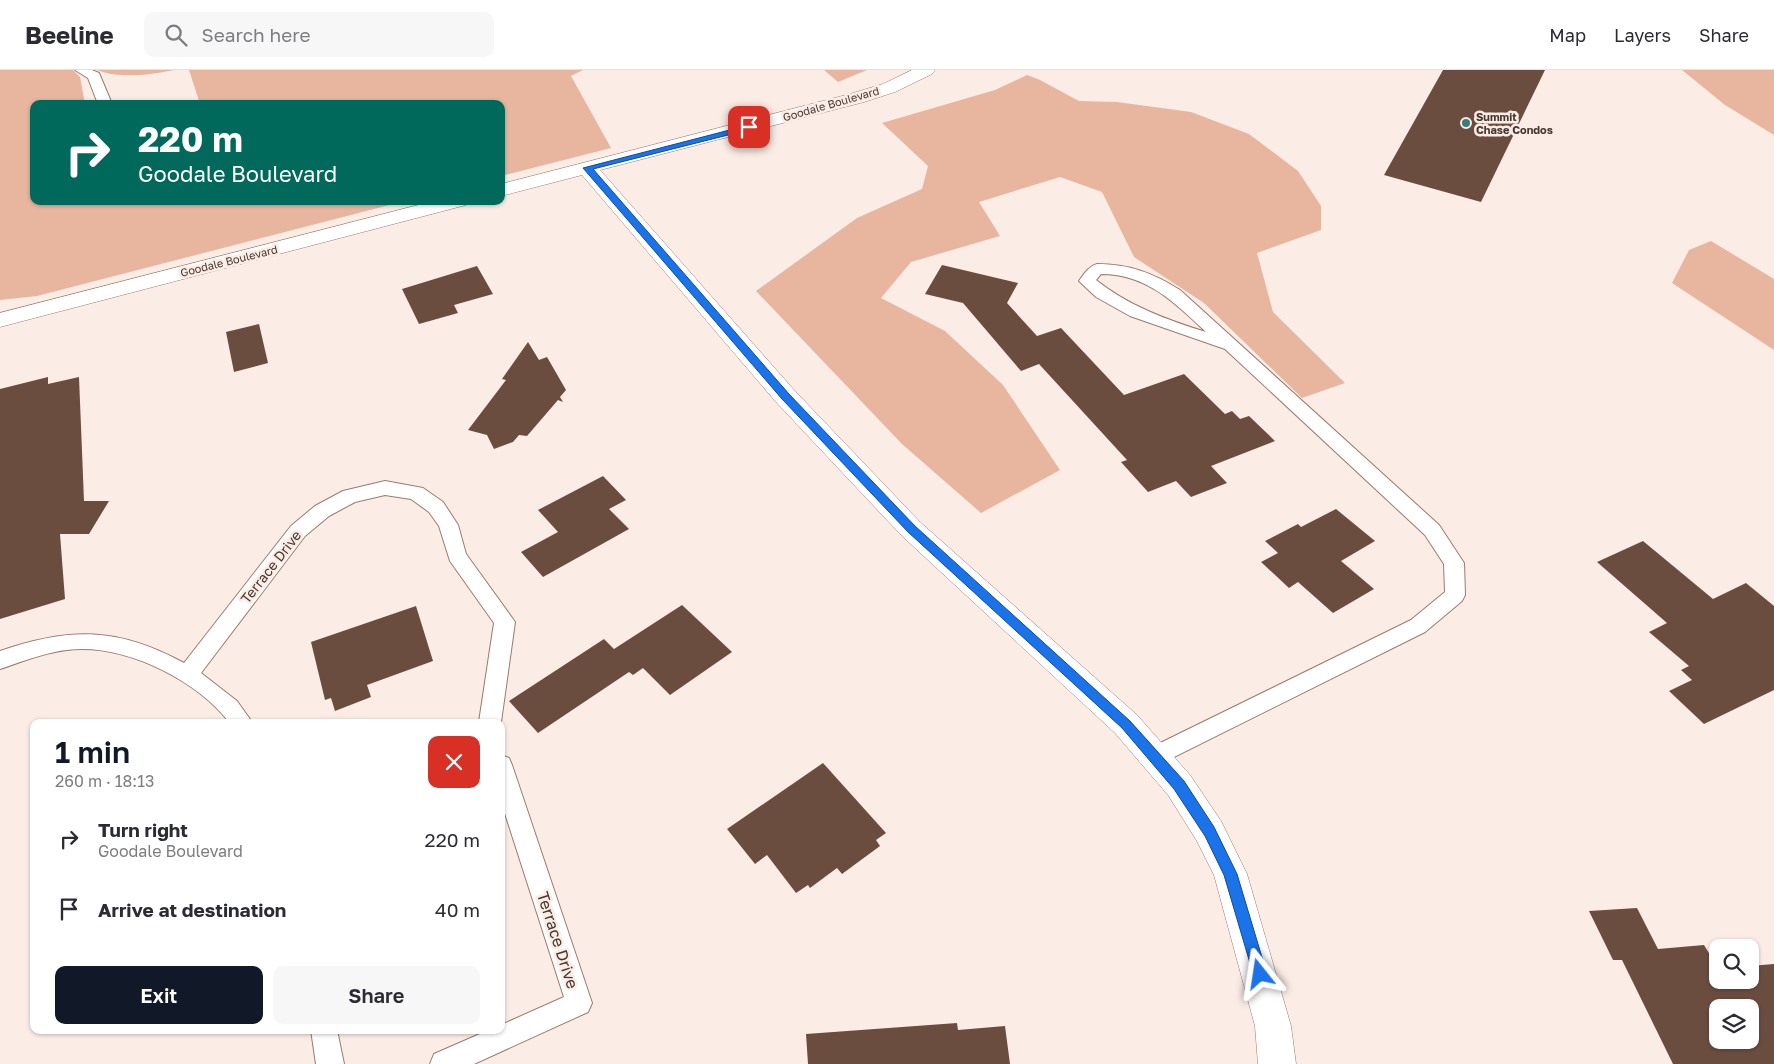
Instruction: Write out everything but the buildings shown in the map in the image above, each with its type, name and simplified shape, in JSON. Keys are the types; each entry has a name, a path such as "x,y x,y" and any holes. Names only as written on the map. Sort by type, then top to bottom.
{"street":[{"name":"Goodale Boulevard","path":"505,189 857,98 889,88 926,70"},
{"path":"587,168 785,396 912,529 1126,724 1179,785 1210,831 1230,874 1273,1026 1277,1064"},
{"name":"Goodale Boulevard","path":"0,320 444,205"}],"lane":[{"path":"81,70 94,76 103,100"},
{"path":"1154,757 1418,626 1455,595 1454,563 1432,530 1174,294 1147,276 1118,268 1097,269 1087,281 1099,292 1125,307 1230,346"},
{"name":"Terrace Drive","path":"188,674 298,531 322,511 350,496 385,488 416,493 436,507 448,526 458,556 504,622 490,719"},
{"path":"0,660 38,646 84,641 123,646 188,674 235,712 239,719"},
{"name":"Terrace Drive","path":"444,1064 578,1003 505,777"},
{"path":"325,1034 330,1064"}],"shaded area":[{"path":"0,70 73,70 80,77 84,100 30,100 30,205 390,205 37,296 0,300"},
{"path":"97,70 174,70 145,75 125,75"},
{"path":"189,70 583,70 571,76 611,148 505,175 505,100 199,100"},
{"path":"824,70 867,70 838,82"},
{"path":"1682,70 1774,70 1774,135 1725,105"},
{"path":"1027,75 1079,101 1117,102 1191,112 1249,134 1298,171 1321,206 1321,230 1257,253 1273,312 1345,383 1302,398 1204,303 1134,257 1102,192 1060,177 979,202 1000,236 911,262 881,298 945,331 1003,385 1060,470 981,513 902,444 756,291 857,218 922,189 928,166 882,123 995,90"},
{"path":"1711,241 1774,279 1774,350 1672,283 1689,250"}],"place":[{"name":"Summit Chase Condos","path":"1466,123"}],"route":[{"path":"749,127 587,168 785,396 912,529 1126,724 1179,785 1210,831 1230,874 1260,974"}]}
